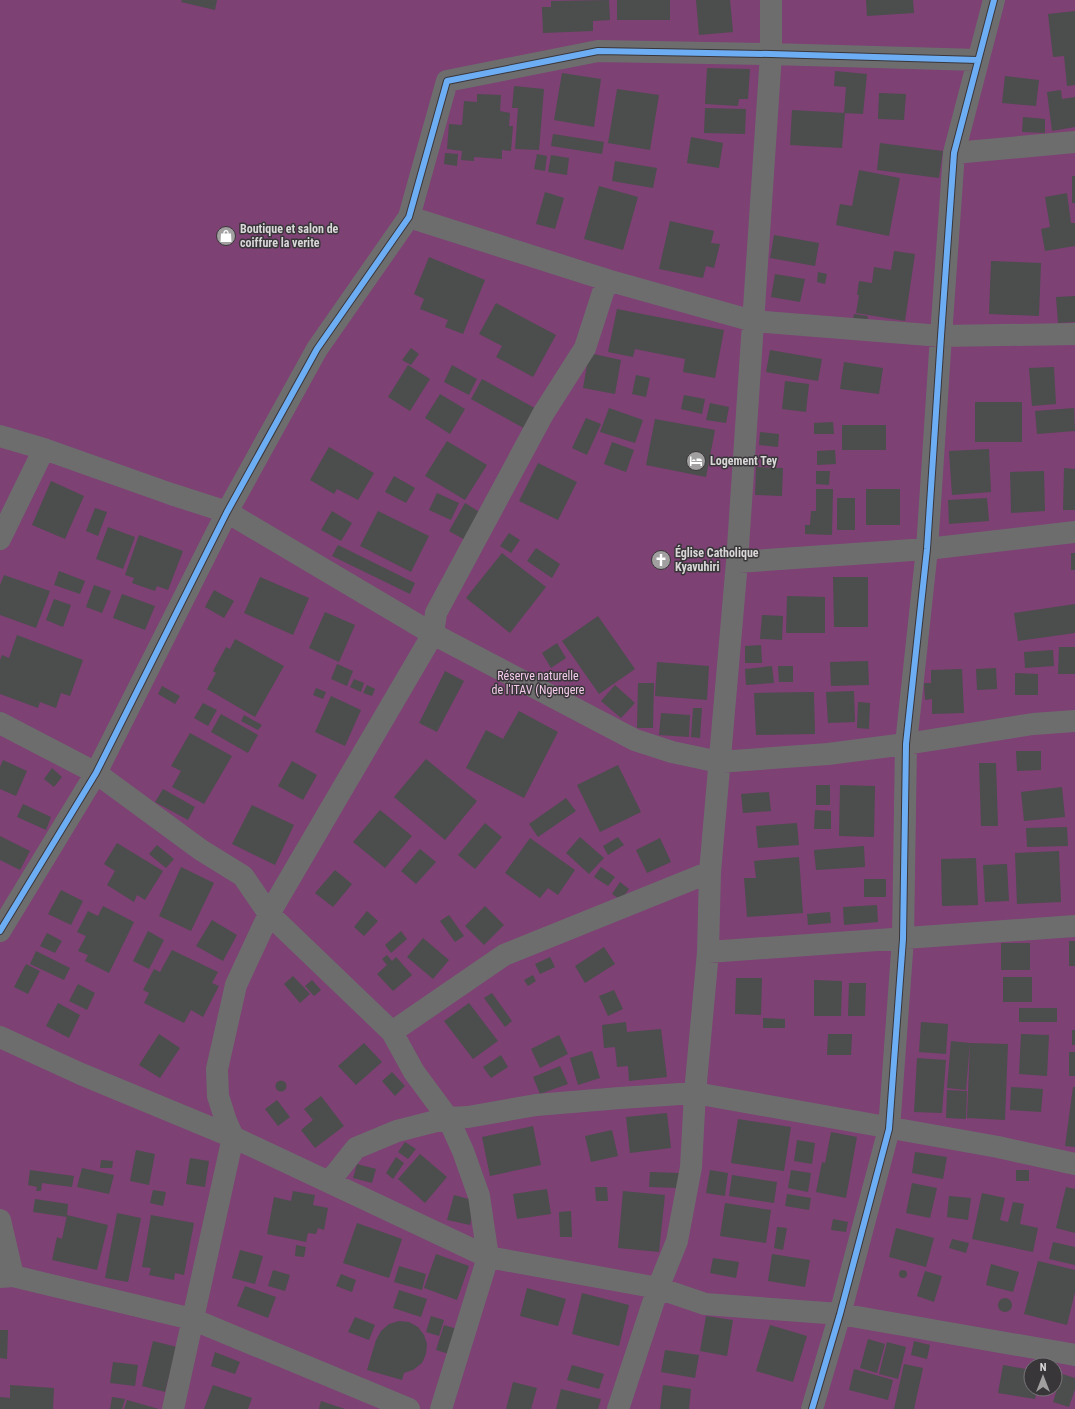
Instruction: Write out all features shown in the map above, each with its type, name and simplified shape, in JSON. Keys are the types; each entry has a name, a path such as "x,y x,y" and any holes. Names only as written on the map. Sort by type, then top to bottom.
{"street":[{"path":"618,1409 658,1288 677,1241 691,1167 695,1093 708,952 710,872 737,562 754,322 770,54 770,0"},
{"path":"812,1409 840,1314 889,1129 904,938 906,744 927,549 940,336 954,153 994,0"},
{"path":"0,931 96,774 227,512 317,349 409,217 447,81 598,51 978,60"},
{"path":"954,153 1075,142"},
{"path":"409,217 607,280 754,322 940,336 1075,334"},
{"path":"173,1409 233,1137 218,1096 218,1069 236,985 269,914 433,634 436,613 543,414 585,348 607,280"},
{"path":"0,436 44,449 171,494 227,512 433,634 635,740 672,752 719,762 828,754 906,744 1033,724 1075,721"},
{"path":"0,539 44,449"},
{"path":"737,562 927,549 1075,532"},
{"path":"0,723 96,774 201,850 244,876 269,914 392,1032 414,1072 448,1118 463,1151 479,1196 488,1257 441,1409"},
{"path":"392,1032 504,956 710,872"},
{"path":"708,952 1075,926"},
{"path":"0,1043 81,1074 233,1137 488,1257 658,1288 705,1304 840,1314 1075,1355"},
{"path":"329,1182 356,1148 397,1131 448,1118 468,1117 536,1105 695,1093 889,1129 998,1147 1075,1164"},
{"path":"0,1220 7,1277 192,1320 409,1409"}],"green space":[{"name":"Réserve naturelle de l'ITAV (Ngengere","path":"0,0 1075,0 1075,1409 0,1409"}],"building":[{"path":"182,0 217,0 215,10 181,2"},
{"path":"609,0 610,20 593,21 593,31 543,33 542,7 551,7 551,1"},
{"path":"617,0 670,0 670,20 617,20"},
{"path":"696,0 730,0 733,32 699,35"},
{"path":"866,0 913,0 914,13 867,16"},
{"path":"1075,11 1075,85 1067,86 1064,56 1053,57 1048,14"},
{"path":"707,68 750,69 748,99 739,99 738,106 705,104"},
{"path":"835,71 867,74 863,114 844,113 846,87 834,86"},
{"path":"562,73 601,79 594,127 554,120"},
{"path":"1005,76 1039,80 1036,106 1002,103"},
{"path":"514,86 544,89 539,150 515,149 518,108 512,108"},
{"path":"617,89 659,95 650,150 608,143"},
{"path":"1061,90 1062,99 1075,97 1075,127 1052,131 1047,92"},
{"path":"879,93 906,94 904,120 878,119"},
{"path":"477,94 501,95 500,111 510,113 509,126 513,126 511,151 502,150 502,159 474,157 474,161 461,160 462,151 447,149 449,124 462,125 464,101 477,102"},
{"path":"705,108 746,109 745,134 704,133"},
{"path":"792,110 845,113 842,148 790,145"},
{"path":"1023,117 1045,119 1045,133 1022,132"},
{"path":"553,134 604,142 602,154 551,146"},
{"path":"691,137 723,143 719,168 687,163"},
{"path":"880,143 943,151 939,178 877,170"},
{"path":"445,153 458,154 457,166 444,164"},
{"path":"537,154 547,156 545,171 534,169"},
{"path":"551,155 569,158 567,175 548,172"},
{"path":"615,161 657,168 653,188 612,181"},
{"path":"859,170 900,178 889,236 836,225 840,204 852,206"},
{"path":"1072,176 1075,176 1075,203 1072,203"},
{"path":"599,186 638,197 623,250 584,239"},
{"path":"545,192 564,198 555,229 536,224"},
{"path":"1067,193 1071,223 1075,223 1075,246 1045,251 1041,229 1050,227 1045,197"},
{"path":"670,221 714,231 711,243 720,244 714,268 706,266 703,278 659,269"},
{"path":"774,235 819,243 815,266 770,258"},
{"path":"894,251 915,254 905,321 856,313 859,295 857,295 859,281 872,283 874,267 891,270"},
{"path":"429,257 485,280 463,334 445,327 448,320 420,309 424,299 414,294"},
{"path":"991,261 1041,263 1039,316 989,314"},
{"path":"818,272 827,274 825,284 817,282"},
{"path":"775,274 805,279 800,302 771,297"},
{"path":"1075,296 1075,322 1058,323 1056,297"},
{"path":"496,303 556,335 533,377 496,357 502,346 479,334"},
{"path":"617,309 724,330 715,378 683,372 685,359 635,349 633,357 608,352"},
{"path":"854,314 868,316 866,327 852,324"},
{"path":"411,348 419,354 411,365 402,360"},
{"path":"770,350 822,359 818,381 766,372"},
{"path":"589,353 621,360 615,394 583,388"},
{"path":"844,362 883,368 879,394 840,389"},
{"path":"408,365 430,379 410,411 388,397"},
{"path":"452,365 477,379 469,395 444,382"},
{"path":"1054,367 1056,404 1032,406 1029,368"},
{"path":"636,375 650,378 646,397 632,394"},
{"path":"482,379 540,411 529,431 471,399"},
{"path":"785,381 809,384 806,412 782,409"},
{"path":"440,394 465,409 450,434 425,418"},
{"path":"684,395 705,399 702,414 681,409"},
{"path":"975,402 1022,402 1022,442 975,442"},
{"path":"710,403 729,407 726,423 706,420"},
{"path":"609,408 643,420 635,443 600,432"},
{"path":"1074,408 1075,431 1037,434 1035,411"},
{"path":"586,418 601,424 587,455 572,448"},
{"path":"655,419 715,430 706,477 646,465"},
{"path":"833,422 834,434 814,434 814,423"},
{"path":"842,425 886,425 886,450 842,450"},
{"path":"760,432 779,434 778,447 759,445"},
{"path":"447,441 487,465 465,500 425,476"},
{"path":"612,442 634,450 626,472 604,464"},
{"path":"329,447 374,473 358,500 337,489 334,494 310,480"},
{"path":"989,449 991,492 952,495 949,451"},
{"path":"835,450 836,464 817,465 817,451"},
{"path":"538,463 577,482 558,520 519,501"},
{"path":"756,467 783,468 782,496 755,495"},
{"path":"1064,468 1075,469 1075,510 1063,510"},
{"path":"816,471 830,471 829,485 816,484"},
{"path":"1044,471 1045,511 1011,513 1010,472"},
{"path":"394,476 415,488 406,503 385,492"},
{"path":"51,481 84,496 65,539 32,525"},
{"path":"816,489 833,489 832,535 805,534 805,525 810,525 811,511 816,511"},
{"path":"866,489 900,489 900,525 866,525"},
{"path":"437,493 459,503 451,520 429,510"},
{"path":"837,498 855,498 855,530 837,530"},
{"path":"987,498 989,521 949,524 948,500"},
{"path":"465,503 481,513 465,540 449,531"},
{"path":"95,508 107,512 98,536 86,531"},
{"path":"332,511 352,523 341,541 321,530"},
{"path":"378,511 429,536 411,572 360,546"},
{"path":"108,527 135,537 123,569 96,559"},
{"path":"509,533 520,540 511,553 500,546"},
{"path":"139,535 183,551 168,590 157,586 155,591 132,583 134,578 125,575"},
{"path":"338,545 415,583 410,594 332,556"},
{"path":"536,548 560,564 552,578 527,561"},
{"path":"502,553 546,587 510,633 466,598"},
{"path":"1071,553 1075,553 1075,570 1071,570"},
{"path":"59,571 85,581 80,594 54,585"},
{"path":"4,575 50,591 36,628 0,615 0,585"},
{"path":"260,577 309,598 293,635 244,613"},
{"path":"833,577 868,577 868,627 834,627"},
{"path":"94,585 111,591 102,613 86,607"},
{"path":"214,590 234,601 224,618 205,607"},
{"path":"122,594 155,606 145,630 113,618"},
{"path":"787,596 825,597 825,633 786,633"},
{"path":"54,599 71,605 63,627 46,620"},
{"path":"1075,604 1075,633 1018,641 1014,613"},
{"path":"325,612 355,625 339,662 309,648"},
{"path":"762,615 783,616 782,640 760,639"},
{"path":"598,616 635,669 599,694 562,641"},
{"path":"17,635 83,660 70,696 61,693 56,708 40,702 38,708 0,694 0,660 2,655 9,658"},
{"path":"235,639 284,666 255,717 207,689 216,673 213,671 226,647 230,649"},
{"path":"557,643 566,658 551,668 542,653"},
{"path":"761,645 762,663 745,663 745,646"},
{"path":"1059,647 1075,647 1075,674 1058,674"},
{"path":"1053,650 1054,666 1025,668 1024,652"},
{"path":"868,661 869,685 831,686 830,662"},
{"path":"657,662 709,666 707,700 655,696"},
{"path":"337,664 353,671 347,686 331,679"},
{"path":"772,666 774,683 746,685 745,669"},
{"path":"778,666 793,666 793,682 779,682"},
{"path":"996,668 997,689 977,690 976,669"},
{"path":"962,669 964,713 932,714 932,699 925,700 924,683 931,683 931,670"},
{"path":"445,671 464,681 437,732 419,723"},
{"path":"1015,673 1038,674 1038,695 1015,695"},
{"path":"354,679 364,683 361,692 350,687"},
{"path":"638,683 654,683 653,728 637,728"},
{"path":"367,685 375,689 372,696 363,693"},
{"path":"615,685 635,703 621,718 601,701"},
{"path":"162,686 180,696 175,704 158,694"},
{"path":"316,688 326,692 323,699 313,695"},
{"path":"854,691 855,722 828,723 826,692"},
{"path":"814,692 815,734 756,735 754,693"},
{"path":"331,696 361,710 345,746 315,732"},
{"path":"858,702 870,703 869,729 857,728"},
{"path":"203,703 217,710 208,726 194,718"},
{"path":"693,708 702,708 700,738 691,737"},
{"path":"519,711 558,732 524,798 466,768 486,730 503,739"},
{"path":"661,713 690,715 689,737 659,735"},
{"path":"221,714 258,735 248,753 211,732"},
{"path":"244,715 262,725 258,730 241,721"},
{"path":"190,733 232,756 204,804 172,787 181,771 171,766"},
{"path":"1016,751 1041,751 1041,770 1017,771"},
{"path":"426,759 477,801 445,840 394,797"},
{"path":"3,760 27,771 16,796 0,789 0,767"},
{"path":"292,761 317,775 303,800 278,786"},
{"path":"979,763 996,763 998,826 981,826"},
{"path":"618,765 641,812 600,832 577,785"},
{"path":"52,768 62,777 54,787 44,779"},
{"path":"816,785 830,785 830,805 816,805"},
{"path":"840,785 875,786 874,837 839,836"},
{"path":"1062,787 1065,817 1024,821 1021,792"},
{"path":"163,789 195,807 188,820 155,802"},
{"path":"769,792 771,811 743,813 741,794"},
{"path":"566,798 576,811 538,837 529,824"},
{"path":"23,804 51,817 46,830 17,817"},
{"path":"252,805 294,825 275,865 232,844"},
{"path":"380,810 412,836 385,868 353,842"},
{"path":"815,810 831,811 831,829 814,829"},
{"path":"485,823 502,837 475,869 458,855"},
{"path":"797,823 799,845 758,848 756,826"},
{"path":"1067,827 1068,846 1027,847 1026,828"},
{"path":"0,836 30,851 20,870 0,860"},
{"path":"580,837 604,858 589,874 566,853"},
{"path":"618,837 624,845 608,855 603,846"},
{"path":"530,838 575,870 558,895 548,888 540,898 505,873"},
{"path":"660,838 671,862 647,873 636,850"},
{"path":"117,843 163,871 145,900 137,895 134,902 107,885 115,871 104,864"},
{"path":"157,845 174,859 166,868 149,854"},
{"path":"864,846 865,867 816,870 814,850"},
{"path":"420,849 436,862 416,884 401,871"},
{"path":"1059,851 1061,902 1017,904 1015,853"},
{"path":"799,857 803,913 747,917 744,878 756,878 754,861"},
{"path":"976,858 978,905 942,906 941,859"},
{"path":"1007,864 1009,901 985,902 983,865"},
{"path":"181,867 214,883 191,931 159,916"},
{"path":"601,867 615,877 608,886 594,877"},
{"path":"335,870 352,884 333,907 315,893"},
{"path":"864,879 886,879 886,897 864,897"},
{"path":"620,882 629,889 621,900 612,894"},
{"path":"61,890 83,901 71,925 48,914"},
{"path":"877,905 878,922 844,925 843,907"},
{"path":"103,906 134,922 109,973 85,961 88,955 78,951 86,936 77,932 88,911 98,916"},
{"path":"485,906 504,925 484,945 465,926"},
{"path":"367,911 378,921 364,936 354,927"},
{"path":"830,912 831,923 808,925 807,914"},
{"path":"449,915 464,936 455,942 440,921"},
{"path":"212,920 237,935 223,961 196,946"},
{"path":"148,931 164,940 149,969 133,961"},
{"path":"401,931 407,939 391,953 385,945"},
{"path":"47,933 62,941 55,953 40,946"},
{"path":"423,938 449,960 433,979 407,957"},
{"path":"1069,941 1075,941 1075,966 1069,966"},
{"path":"1001,943 1030,943 1030,970 1001,970"},
{"path":"604,947 615,964 585,983 575,966"},
{"path":"172,950 218,972 212,983 219,986 203,1017 191,1010 184,1023 144,1003 149,993 143,990 154,969 160,972"},
{"path":"36,951 70,968 64,980 30,964"},
{"path":"387,955 392,961 396,957 412,975 393,991 377,974 387,965 382,959"},
{"path":"550,957 555,967 540,974 535,964"},
{"path":"26,964 40,971 28,994 14,987"},
{"path":"533,975 536,981 528,986 524,980"},
{"path":"293,976 310,994 300,1003 284,984"},
{"path":"1003,977 1032,977 1032,1002 1003,1002"},
{"path":"736,978 762,978 761,1015 735,1014"},
{"path":"312,980 321,990 314,996 305,986"},
{"path":"814,980 842,981 841,1016 814,1016"},
{"path":"849,983 866,983 865,1016 848,1016"},
{"path":"78,984 95,993 87,1010 69,1001"},
{"path":"614,990 623,1009 608,1016 599,996"},
{"path":"492,993 512,1021 505,1027 484,998"},
{"path":"58,1003 80,1015 69,1038 46,1026"},
{"path":"469,1003 498,1041 473,1059 444,1021"},
{"path":"1019,1008 1057,1008 1057,1022 1019,1022"},
{"path":"763,1018 785,1019 785,1028 763,1028"},
{"path":"626,1022 627,1032 661,1029 667,1077 629,1081 628,1066 617,1067 615,1047 604,1048 602,1025"},
{"path":"921,1022 948,1024 946,1054 919,1052"},
{"path":"1072,1030 1075,1030 1075,1045 1072,1045"},
{"path":"159,1034 180,1048 160,1078 139,1065"},
{"path":"828,1034 852,1034 851,1055 827,1055"},
{"path":"1021,1034 1049,1035 1047,1076 1019,1074"},
{"path":"559,1035 568,1054 540,1068 531,1049"},
{"path":"951,1041 970,1043 966,1090 947,1088"},
{"path":"364,1043 382,1062 356,1085 338,1066"},
{"path":"970,1043 1008,1044 1005,1120 967,1118"},
{"path":"592,1051 600,1078 578,1085 570,1058"},
{"path":"1069,1052 1075,1052 1075,1076 1069,1076"},
{"path":"501,1055 508,1067 491,1078 483,1067"},
{"path":"917,1058 946,1060 942,1113 914,1112"},
{"path":"560,1066 568,1084 540,1094 533,1077"},
{"path":"392,1072 405,1086 395,1096 382,1081"},
{"path":"279,1081 283,1081 285,1082 285,1090 279,1091 276,1088 276,1084"},
{"path":"1011,1087 1043,1089 1041,1112 1010,1110"},
{"path":"1073,1087 1075,1087 1075,1147 1065,1146"},
{"path":"947,1090 967,1091 966,1119 946,1118"},
{"path":"321,1096 344,1126 315,1148 301,1130 313,1120 304,1109"},
{"path":"277,1100 290,1117 278,1126 265,1109"},
{"path":"667,1113 671,1148 630,1153 626,1117"},
{"path":"738,1119 791,1127 784,1171 731,1163"},
{"path":"533,1126 541,1165 490,1176 482,1137"},
{"path":"612,1130 618,1156 591,1162 585,1136"},
{"path":"831,1132 857,1137 846,1198 816,1192 822,1162 825,1163"},
{"path":"797,1140 815,1143 812,1164 794,1161"},
{"path":"405,1142 416,1149 408,1159 398,1152"},
{"path":"136,1150 155,1154 149,1185 130,1181"},
{"path":"915,1152 947,1157 943,1179 912,1173"},
{"path":"420,1154 447,1177 425,1203 398,1179"},
{"path":"396,1157 404,1163 393,1179 386,1173"},
{"path":"190,1158 209,1161 205,1187 186,1184"},
{"path":"101,1160 113,1161 112,1168 100,1168"},
{"path":"357,1164 376,1169 372,1183 353,1178"},
{"path":"82,1168 114,1175 109,1194 77,1187"},
{"path":"30,1170 74,1176 72,1187 42,1183 41,1191 36,1191 37,1187 28,1185"},
{"path":"710,1170 728,1173 725,1196 706,1193"},
{"path":"791,1170 811,1173 808,1192 788,1188"},
{"path":"1016,1170 1029,1170 1029,1181 1016,1181"},
{"path":"650,1172 680,1173 679,1188 649,1187"},
{"path":"732,1175 777,1182 774,1203 729,1196"},
{"path":"912,1183 937,1188 930,1218 906,1213"},
{"path":"595,1187 607,1187 608,1201 596,1201"},
{"path":"1066,1187 1075,1189 1075,1233 1056,1228"},
{"path":"547,1189 551,1214 517,1219 513,1194"},
{"path":"153,1190 166,1192 163,1206 150,1203"},
{"path":"293,1191 315,1195 313,1205 328,1208 324,1230 318,1228 316,1234 308,1233 306,1242 267,1234 274,1197 291,1201"},
{"path":"623,1191 665,1195 659,1252 618,1248"},
{"path":"982,1193 1005,1198 1000,1220 1008,1222 1013,1202 1024,1204 1020,1224 1038,1228 1033,1252 972,1239"},
{"path":"787,1194 811,1198 809,1210 785,1206"},
{"path":"454,1195 476,1201 470,1225 447,1220"},
{"path":"949,1196 971,1198 968,1220 947,1217"},
{"path":"35,1199 68,1204 67,1217 33,1212"},
{"path":"725,1203 771,1210 766,1243 720,1236"},
{"path":"571,1211 572,1237 560,1237 559,1212"},
{"path":"117,1213 141,1218 128,1282 105,1278"},
{"path":"67,1215 108,1225 97,1270 52,1260 57,1237 62,1239"},
{"path":"151,1215 194,1223 184,1275 175,1273 174,1280 149,1275 151,1268 142,1267"},
{"path":"833,1219 848,1222 846,1232 831,1230"},
{"path":"357,1223 402,1239 389,1278 343,1263"},
{"path":"777,1227 787,1228 783,1250 774,1248"},
{"path":"896,1228 934,1238 926,1267 889,1257"},
{"path":"952,1239 969,1243 966,1253 949,1248"},
{"path":"1053,1242 1075,1247 1075,1265 1049,1259"},
{"path":"296,1245 306,1247 304,1257 295,1256"},
{"path":"240,1250 263,1256 255,1284 232,1278"},
{"path":"436,1254 469,1266 457,1300 424,1288"},
{"path":"772,1254 810,1260 805,1287 768,1281"},
{"path":"713,1258 739,1262 736,1278 710,1273"},
{"path":"1038,1261 1075,1270 1075,1292 1067,1325 1024,1314"},
{"path":"991,1264 1019,1272 1013,1292 986,1285"},
{"path":"399,1266 426,1274 422,1290 394,1282"},
{"path":"273,1270 290,1275 285,1291 268,1286"},
{"path":"903,1270 906,1271 906,1277 903,1278 900,1277 899,1274 900,1271"},
{"path":"925,1271 942,1276 934,1302 917,1296"},
{"path":"341,1274 356,1280 352,1292 336,1286"},
{"path":"245,1286 276,1297 268,1318 237,1306"},
{"path":"527,1288 566,1299 558,1326 520,1316"},
{"path":"399,1290 427,1299 421,1317 393,1308"},
{"path":"582,1293 629,1305 619,1346 572,1334"},
{"path":"1005,1298 1010,1300 1012,1305 1010,1310 1005,1312 1000,1310 998,1305 1000,1300"},
{"path":"431,1316 444,1320 439,1336 426,1332"},
{"path":"706,1316 733,1320 727,1356 700,1351"},
{"path":"355,1317 375,1325 369,1340 348,1332"},
{"path":"399,1321 409,1322 418,1327 424,1335 427,1344 426,1354 422,1363 413,1370 404,1373 402,1380 367,1370 376,1340 381,1331 389,1324"},
{"path":"444,1325 457,1329 449,1354 436,1350"},
{"path":"770,1325 807,1336 793,1382 756,1371"},
{"path":"0,1330 8,1330 7,1359 0,1358"},
{"path":"868,1339 885,1344 877,1373 860,1368"},
{"path":"153,1341 177,1347 165,1392 142,1386"},
{"path":"914,1341 930,1345 927,1359 911,1355"},
{"path":"887,1342 906,1347 898,1379 879,1374"},
{"path":"665,1350 699,1355 695,1378 661,1372"},
{"path":"215,1352 240,1362 235,1374 211,1366"},
{"path":"113,1362 138,1365 135,1386 110,1383"},
{"path":"904,1364 923,1368 914,1409 894,1409"},
{"path":"572,1365 604,1374 599,1389 567,1380"},
{"path":"1003,1365 1023,1369 1023,1397 1035,1397 1035,1399 998,1393"},
{"path":"854,1369 893,1380 888,1400 849,1390"},
{"path":"1063,1374 1075,1378 1075,1389 1069,1407 1053,1402 1055,1397 1063,1397"},
{"path":"513,1382 537,1388 531,1409 506,1409"},
{"path":"10,1385 54,1388 53,1409 0,1409 0,1397 10,1398"},
{"path":"213,1385 252,1398 248,1409 204,1409"},
{"path":"663,1385 691,1389 689,1409 660,1409"},
{"path":"561,1389 601,1399 598,1409 556,1409"},
{"path":"112,1397 125,1399 122,1409 110,1409"},
{"path":"127,1400 159,1409 124,1409"},
{"path":"321,1401 345,1409 319,1409"}],"cycle path":[{"path":"812,1409 840,1314 889,1129 903,939 906,744 927,549 954,153 994,0"},
{"path":"0,931 96,773 227,512 317,349 409,217 447,81 598,51 978,60"}],"place":[{"name":"Boutique et salon de coiffure la verite","path":"226,236"},
{"name":"Logement Tey","path":"696,461"},
{"name":"Église Catholique Kyavuhiri","path":"661,560"}]}
